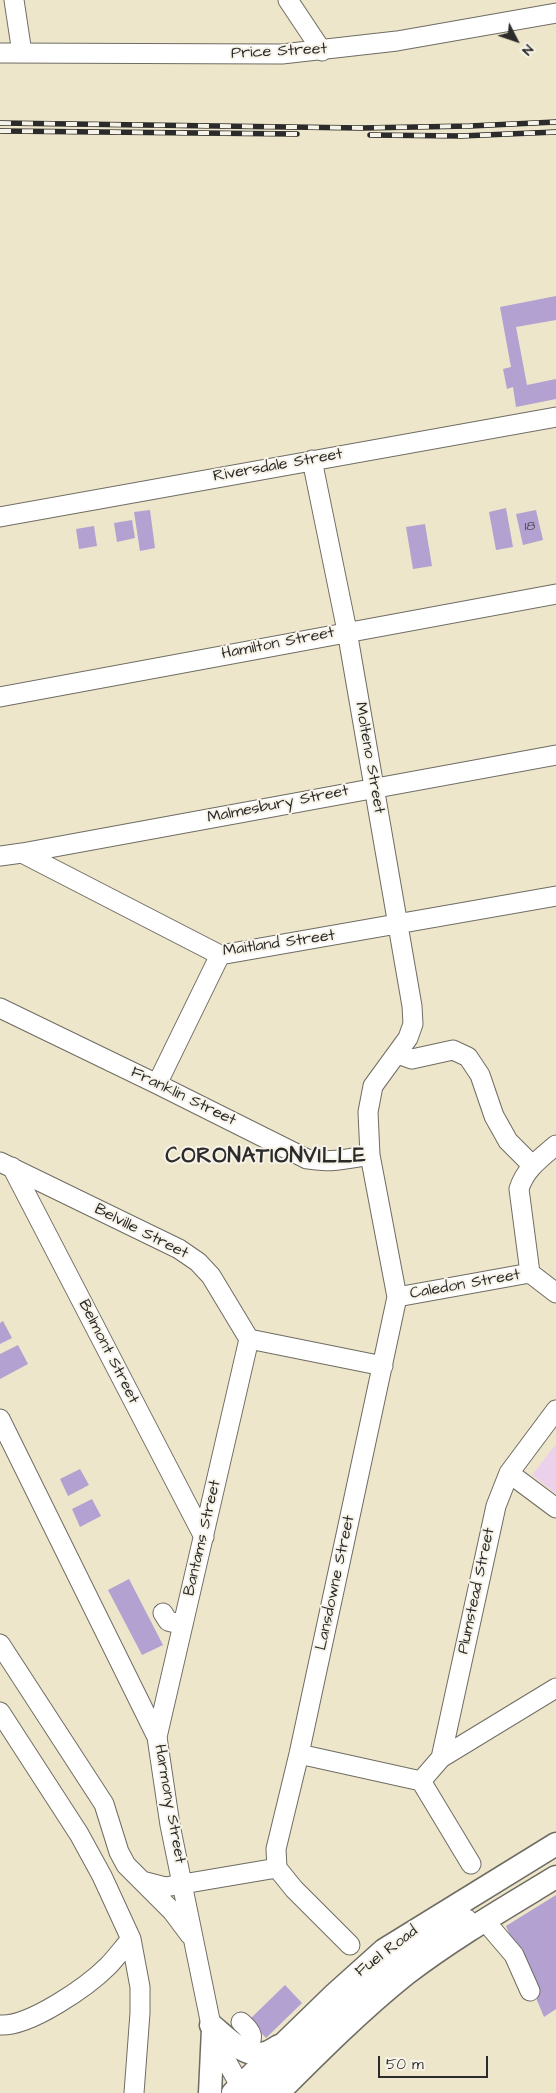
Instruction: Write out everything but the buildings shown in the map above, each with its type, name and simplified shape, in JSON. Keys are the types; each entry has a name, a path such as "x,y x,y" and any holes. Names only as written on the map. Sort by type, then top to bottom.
{"main road":[{"name":"Fuel Road","path":"240,2091 282,2044 384,1950 556,1844"},
{"name":"Fuel Road","path":"278,2093 292,2085 364,2010 405,1975 452,1941 556,1877"},
{"path":"212,2027 246,2051 258,2054 265,2053 282,2044"},
{"path":"210,2093 212,2027"}],"street":[{"path":"14,0 22,53"},
{"path":"288,0 322,51"},
{"name":"Price Street","path":"0,53 282,54 407,40 556,13"},
{"name":"Riversdale Street","path":"0,516 556,417"},
{"name":"Molteno Street","path":"312,460 347,631 412,1006 413,1024 408,1038 374,1086 368,1112 370,1155 397,1297"},
{"name":"Hamilton Street","path":"0,697 347,631 556,594"},
{"name":"Malmesbury Street","path":"0,856 556,754"},
{"name":"Maitland Street","path":"22,853 220,955 556,896"},
{"path":"156,1084 220,955"},
{"name":"Franklin Street","path":"0,1008 307,1159 322,1162 370,1155"},
{"path":"398,1054 412,1059 453,1050 468,1057 480,1075 494,1116 508,1140 532,1165"},
{"path":"530,1273 519,1189 522,1179 532,1165 556,1145"},
{"name":"Belville Street","path":"6,1164 179,1250 198,1262 211,1276 249,1339"},
{"name":"Belmont Street","path":"6,1164 204,1536"},
{"name":"Caledon Street","path":"397,1297 530,1273 556,1293"},
{"name":"Lansdowne Street","path":"277,1868 276,1849 299,1754 397,1297"},
{"path":"249,1339 383,1366"},
{"name":"Bantams Street","path":"157,1736 249,1339"},
{"name":"Plumstead Street","path":"421,1781 441,1758 496,1506 509,1473 556,1410"},
{"name":"Harmony Street","path":"0,1419 157,1736 170,1824 184,1884 212,2027 240,2091"},
{"path":"509,1473 556,1508"},
{"path":"163,1613 168,1621 183,1625"},
{"path":"0,1644 99,1796 112,1827 119,1852 126,1865 172,1911 195,1943"},
{"path":"441,1758 556,1688"},
{"path":"0,1712 79,1834 102,1876 130,1939 140,1987 134,2093"},
{"path":"299,1754 421,1781 471,1864"},
{"path":"240,2091 397,1952 556,1854"},
{"path":"260,2093 400,1961 556,1865"},
{"path":"142,1882 165,1887 277,1868 294,1889 350,1945"},
{"path":"485,1921 514,1955 530,1991"},
{"path":"0,2025 10,2026 29,2019 73,1993 106,1967 130,1939"},
{"path":"242,2022 252,2033 252,2040 246,2051"}],"shaded area":[{"path":"556,1444 556,1494 532,1475"}],"railway":[{"path":"0,123 362,128 556,122"},
{"path":"0,131 297,134"},
{"path":"370,135 461,136 556,132"}],"district":[{"name":"CORONATIONVILLE","path":"266,1158"}]}
